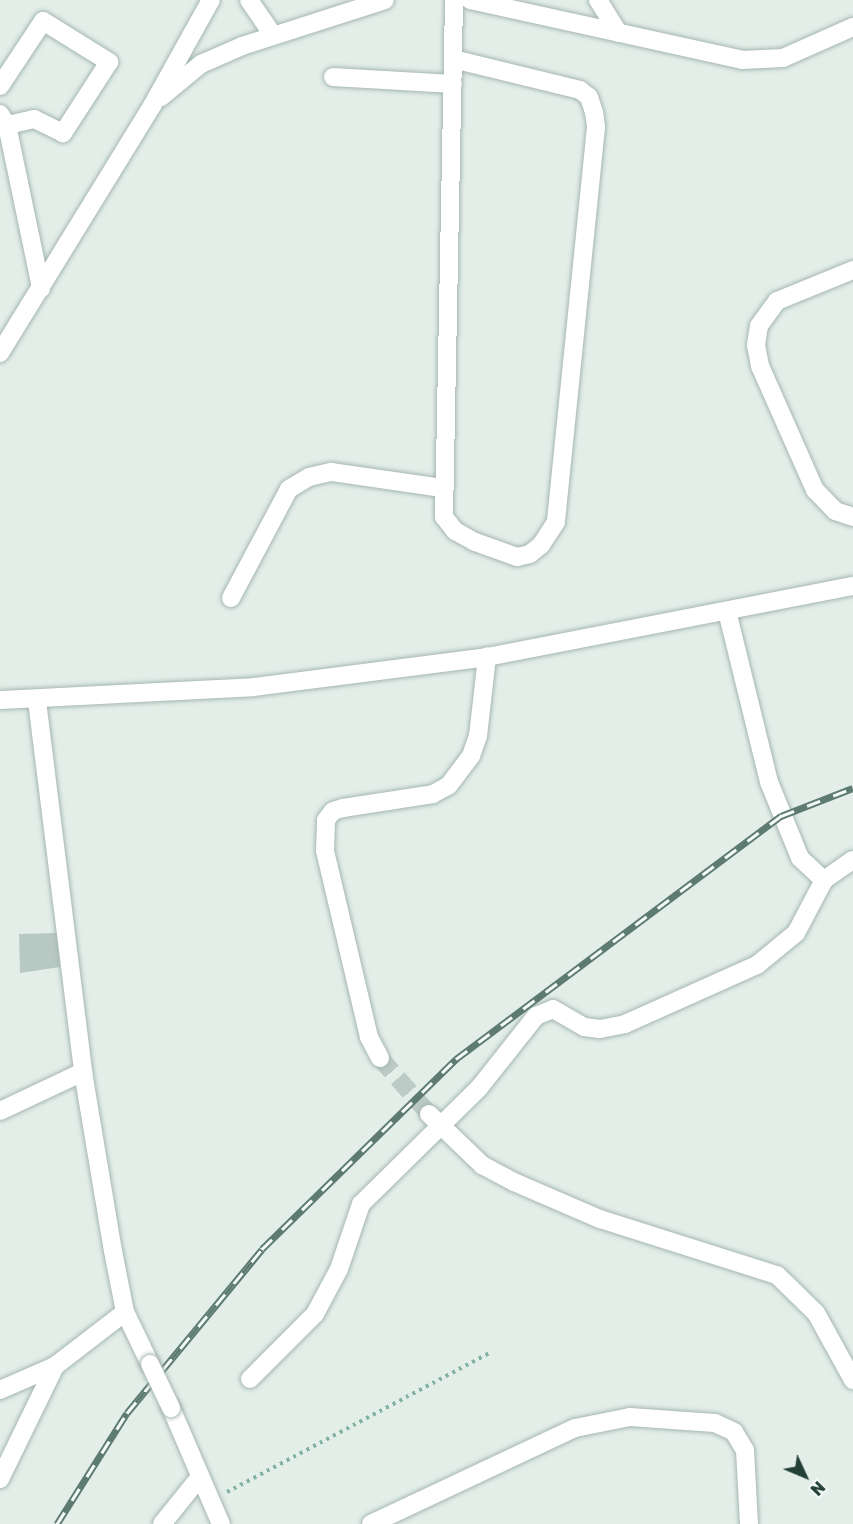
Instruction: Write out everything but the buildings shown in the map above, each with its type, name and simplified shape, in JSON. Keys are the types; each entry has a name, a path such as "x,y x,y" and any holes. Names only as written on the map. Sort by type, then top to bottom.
{"street":[{"path":"0,353 153,104 212,0"},
{"path":"249,0 273,35"},
{"path":"153,104 201,64 273,35 385,0"},
{"path":"453,59 585,92 596,127 556,522 541,545 530,554 517,557 455,531 444,517 442,488 454,0"},
{"path":"470,0 742,60 783,58 853,27"},
{"path":"598,0 619,33"},
{"path":"0,86 43,21 109,62 63,133 34,120 4,120 40,288"},
{"path":"333,77 453,84"},
{"path":"853,270 777,301 759,326 756,345 760,366 815,490 835,511 853,517"},
{"path":"231,598 289,489 309,477 331,472 442,488"},
{"path":"0,700 37,701 254,687 487,657 853,586"},
{"path":"727,611 781,816 800,858 824,880"},
{"path":"380,1058 369,1037 326,851 326,820 333,811 343,808 433,794 449,786 471,756 478,736 487,657"},
{"path":"37,701 83,1072 125,1312 171,1408 199,1478 221,1524"},
{"path":"250,1379 315,1314 339,1269 361,1204 434,1119 479,1088 542,1012 558,1010 584,1027 616,1026 757,965 796,933 824,880 853,860"},
{"path":"0,1111 83,1072"},
{"path":"434,1119 482,1165 514,1182 600,1219 777,1275 816,1313 853,1380"},
{"path":"0,1390 55,1366 125,1312"},
{"path":"0,1479 55,1366"},
{"path":"371,1524 576,1428 630,1417 715,1423 734,1432 745,1450 750,1524"},
{"path":"162,1524 199,1478"}],"path":[{"path":"210,1501 489,1353"}],"tunnel":[{"path":"380,1058 429,1114"}],"railway":[{"path":"57,1524 127,1413 262,1249 456,1059 781,816 853,788"}]}
